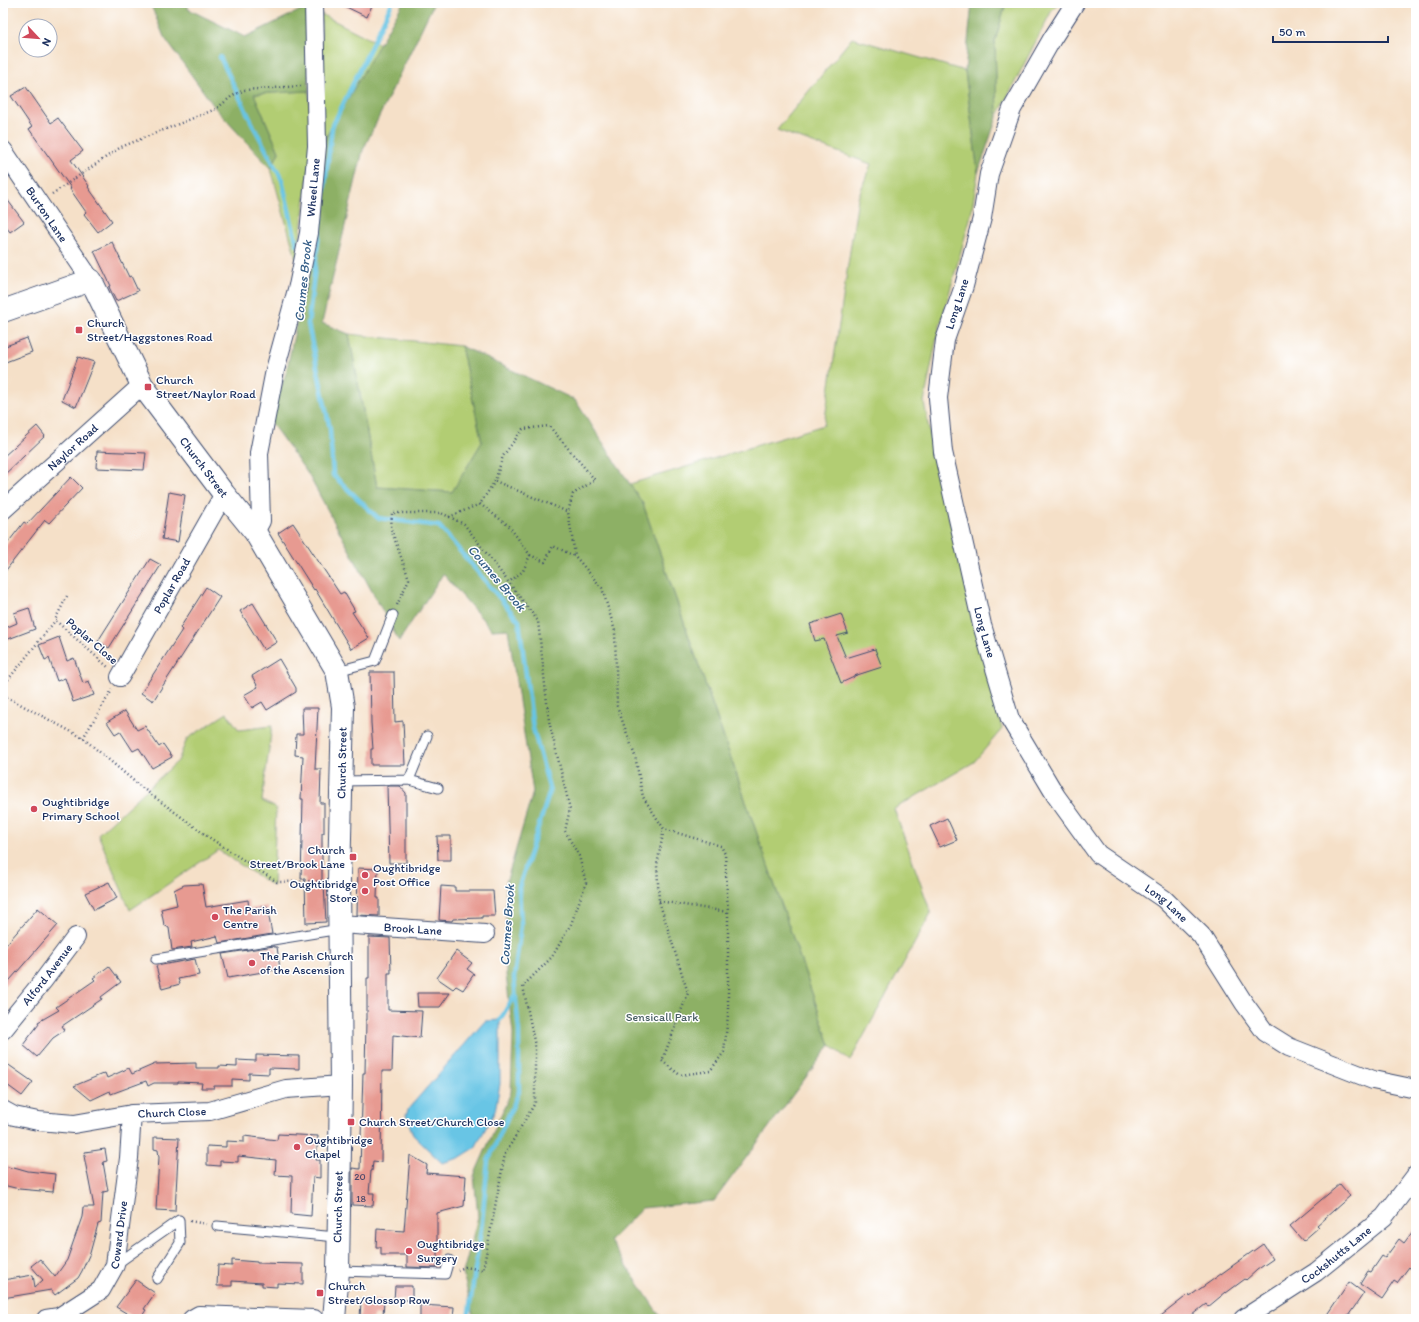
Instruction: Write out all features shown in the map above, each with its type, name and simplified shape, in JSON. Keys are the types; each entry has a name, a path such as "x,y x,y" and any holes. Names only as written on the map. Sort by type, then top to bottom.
{"street":[{"name":"Wheel Lane","path":"255,532 261,521 259,453 275,370 298,286 309,233 316,146 314,3"},
{"name":"Long Lane","path":"1075,3 1052,39 1012,109 989,174 982,218 964,286 945,340 938,398 943,452 980,618 1010,719 1056,796 1098,854 1164,899 1201,935 1244,1003 1265,1032 1289,1047 1373,1080 1416,1089"},
{"name":"Burton Lane","path":"3,150 40,202 91,280"},
{"name":"Church Street","path":"91,280 142,385 224,494 255,532 337,671 343,706 339,881 341,1084 338,1271 334,1319"},
{"path":"3,311 91,280"},
{"name":"Naylor Road","path":"3,510 142,385"},
{"name":"Poplar Road","path":"120,677 224,494"},
{"name":"Brook Lane","path":"340,927 485,934"},
{"name":"Alford Avenue","path":"3,1030 43,981 76,937"},
{"name":"Church Close","path":"3,1110 14,1116 74,1124 132,1114 210,1111 286,1089 341,1084"},
{"name":"Coward Drive","path":"46,1319 59,1317 100,1290 114,1265 129,1158 132,1114"},
{"name":"Cockshutts Lane","path":"1243,1319 1316,1272 1384,1217 1416,1175"},
{"path":"192,1319 200,1315 314,1319"},
{"path":"322,1319 334,1319"}],"lane":[{"path":"337,671 375,661 393,615"},
{"path":"409,780 427,736"},
{"path":"341,781 409,780 438,788"},
{"path":"156,959 340,927"},
{"path":"114,1265 179,1220"},
{"path":"157,1278 180,1243 179,1220"},
{"path":"217,1226 338,1237"},
{"path":"338,1271 445,1274 449,1260"}],"path":[{"path":"40,202 121,147 216,109 231,97 244,90 302,86"},
{"path":"449,517 480,504 495,481 503,456 522,429 549,426 595,480 573,494 568,512 575,556"},
{"path":"495,481 568,512"},
{"path":"480,504 509,526 530,555 545,562 553,546 575,556 602,588 615,631 617,706 635,756 643,797 664,830 721,846 725,854 728,912 728,1015 724,1052 710,1071 680,1075 662,1061 688,993 659,901 658,865 664,830"},
{"path":"393,615 409,579 391,529 392,513 441,513 464,524 538,621 549,721 570,810 565,831 579,856 586,883 571,924 552,958 523,986 535,1046 534,1103 504,1154 483,1270 465,1266"},
{"path":"509,582 523,572 530,555"},
{"name":"Poplar Close","path":"67,596 55,620 120,677 83,738"},
{"path":"3,686 55,620"},
{"path":"3,695 83,738 141,787 195,827 277,882 339,881"},
{"path":"659,901 728,912"},
{"path":"179,1220 217,1226"}],"green space":[{"path":"150,3 188,3 188,9 245,37 307,7 309,91 254,94 279,152 271,169 216,109 164,37"},
{"name":"Sensicall Park","path":"403,3 434,3 363,150 322,323 349,334 377,487 452,492 482,442 461,346 575,400 643,504 830,1045 714,1201 642,1208 610,1241 662,1319 474,1319 463,1273 478,1217 474,1176 511,1092 513,1033 506,975 506,883 533,792 508,629 492,630 443,574 399,641 308,474 269,420 286,373 315,235 322,144"},
{"path":"972,3 1006,3 995,41 997,117 978,173 965,71"},
{"path":"1006,3 1058,3 1052,10 997,117 995,41"},
{"path":"321,14 380,44 322,144"},
{"path":"852,38 965,71 978,173 971,215 937,337 924,402 935,462 1002,729 974,762 894,809 931,913 850,1061 830,1045 643,504 630,484 824,425 858,198 871,164 777,130"},
{"path":"309,91 311,152 297,262 271,169 279,152 254,94"},
{"path":"349,334 461,346 482,442 452,492 377,487"},
{"path":"227,713 239,730 272,726 262,801 276,808 273,886 218,850 130,910 98,834 178,761 187,739"}],"water":[{"path":"500,1020 500,1084 495,1111 475,1148 459,1158 442,1163 413,1135 406,1115 409,1108 485,1021"}],"building":[{"path":"338,3 373,3 367,17"},
{"path":"26,87 51,123 58,118 83,151 71,160 112,221 98,232 84,214 86,212 70,189 71,188 29,129 32,127 11,96"},
{"path":"3,194 24,222 10,232 3,223"},
{"path":"112,242 129,277 131,276 138,291 116,301 109,287 111,286 94,251"},
{"path":"27,338 32,352 3,363 3,347"},
{"path":"78,357 94,362 76,407 62,400"},
{"path":"37,426 45,436 3,476 3,457"},
{"path":"97,451 146,453 144,470 96,468"},
{"path":"71,477 82,488 49,523 45,520 3,574 3,549 24,522 27,524"},
{"path":"169,492 185,495 178,542 162,539"},
{"path":"293,523 340,594 344,592 355,611 352,612 369,638 351,649 315,589 314,590 278,533"},
{"path":"150,559 161,565 109,648 98,641"},
{"path":"206,587 220,597 153,701 141,693 182,630 180,628"},
{"path":"253,603 277,642 264,650 240,611"},
{"path":"29,608 35,629 3,641 3,629 17,623 14,613"},
{"path":"841,614 848,633 837,636 846,658 875,649 882,667 854,676 841,683 824,639 815,641 810,624"},
{"path":"59,637 67,661 74,658 83,683 89,681 94,695 73,702 65,678 57,681 49,658 45,660 39,645"},
{"path":"279,659 296,688 296,692 267,710 262,702 252,708 244,695 258,687 252,676"},
{"path":"370,672 394,672 395,722 403,721 405,765 371,765 371,749 373,749"},
{"path":"302,708 318,708 315,769 321,769 320,803 324,803 324,833 322,833 322,883 324,883 326,922 306,923 305,879 301,879 303,799 301,799 303,756 295,755 296,734 303,734"},
{"path":"125,711 137,730 145,726 159,747 163,744 172,757 152,768 139,748 133,751 120,731 115,734 107,722"},
{"path":"387,786 400,786 406,793 406,863 389,863"},
{"path":"947,818 957,840 940,847 930,826"},
{"path":"437,836 451,836 451,860 438,860"},
{"path":"358,868 378,869 377,898 379,898 379,916 357,915"},
{"path":"109,882 117,898 94,910 85,893"},
{"name":"The Parish Centre","path":"202,884 206,907 248,900 249,909 267,906 272,934 219,943 217,936 191,942 192,947 172,950 169,928 164,925 161,909 177,905 174,890 184,885"},
{"path":"441,886 455,887 455,891 493,891 495,916 453,919 452,921 439,920"},
{"path":"38,908 58,925 3,988 3,948"},
{"path":"369,937 390,938 391,973 388,973 388,1010 422,1011 420,1038 393,1035 392,1071 382,1071 381,1162 373,1161 371,1171 369,1193 374,1193 373,1206 352,1205 352,1168 360,1169 363,1073 365,1073 367,1020 367,978 369,978"},
{"name":"The Parish Church of the Ascension","path":"274,946 277,947 280,969 228,978 222,954"},
{"path":"456,951 472,963 467,969 474,974 463,990 456,986 453,989 437,978"},
{"path":"195,959 199,975 178,979 180,984 162,989 156,966"},
{"path":"109,966 121,982 101,997 102,999 62,1026 65,1030 53,1038 37,1057 23,1045 39,1024 38,1022 59,1010 56,1007 95,980 93,978"},
{"path":"417,993 450,993 440,1007 418,1007"},
{"path":"256,1055 299,1056 299,1069 269,1068 269,1074 249,1073 249,1080 232,1079 232,1086 214,1086 214,1088 201,1088 202,1083 178,1082 154,1083 148,1086 146,1081 111,1094 110,1091 91,1100 74,1086 105,1073 107,1078 129,1068 132,1074 155,1064 196,1063 196,1068 219,1068 219,1066 237,1067 237,1060 256,1061"},
{"path":"3,1061 33,1082 22,1096 3,1082"},
{"path":"278,1134 318,1136 316,1160 320,1160 320,1178 313,1177 311,1216 291,1214 292,1176 275,1175 276,1160 238,1156 238,1162 220,1161 220,1166 207,1165 207,1146 226,1147 226,1141 244,1142 244,1136 277,1140"},
{"path":"154,1137 179,1138 175,1211 156,1210 159,1157 158,1150 154,1149"},
{"path":"105,1149 107,1161 103,1162 108,1191 103,1192 101,1223 98,1224 90,1253 78,1278 55,1295 51,1290 3,1298 3,1280 33,1275 35,1287 43,1280 31,1266 40,1259 55,1277 67,1260 82,1217 83,1207 94,1207 84,1156 86,1156 85,1152"},
{"path":"410,1155 427,1165 426,1173 466,1176 464,1206 437,1213 437,1268 407,1267 407,1255 381,1255 381,1247 376,1247 377,1229 404,1231"},
{"path":"3,1165 14,1169 14,1167 28,1171 55,1174 53,1192 19,1189 3,1185"},
{"path":"1340,1184 1350,1196 1317,1225 1319,1227 1303,1241 1290,1226"},
{"path":"1416,1227 1416,1262 1411,1269 1409,1267 1397,1283 1394,1281 1382,1299 1360,1284 1368,1271 1371,1272 1382,1256 1385,1258 1399,1239 1404,1243"},
{"path":"1263,1244 1273,1259 1246,1280 1245,1279 1226,1292 1208,1307 1206,1304 1187,1319 1157,1319 1189,1294 1190,1296"},
{"path":"232,1260 257,1263 303,1264 303,1284 277,1283 277,1287 262,1286 262,1283 232,1281 232,1286 217,1286 218,1265 232,1266"},
{"path":"136,1280 155,1293 144,1309 146,1310 140,1319 136,1319 116,1307"},
{"path":"1349,1282 1364,1293 1346,1319 1324,1319"},
{"path":"395,1286 412,1286 412,1300 394,1300"},
{"path":"361,1299 384,1300 383,1316 373,1315 373,1319 360,1319"},
{"path":"420,1305 454,1307 453,1319 420,1319"}],"waterway":[{"name":"Coumes Brook","path":"392,3 332,127 308,324 330,429 333,475 378,518 439,526 519,621 533,728 550,791 519,887 521,925 514,978 519,1031 519,1092 488,1161 482,1222 468,1319"},
{"path":"220,57 282,180 297,245"},
{"path":"500,1020 515,994"}],"place":[{"name":"Church Street/Haggstones Road","path":"79,330"},
{"name":"Church Street/Naylor Road","path":"148,387"},
{"name":"Oughtibridge Primary School","path":"34,809"},
{"name":"Church Street/Brook Lane","path":"353,857"},
{"name":"Oughtibridge Post Office","path":"365,875"},
{"name":"Oughtibridge Store","path":"365,891"},
{"name":"The Parish Centre","path":"215,917"},
{"name":"The Parish Church of the Ascension","path":"252,963"},
{"name":"Church Street/Church Close","path":"351,1122"},
{"name":"Oughtibridge Chapel","path":"297,1147"},
{"name":"Oughtibridge Surgery","path":"409,1251"},
{"name":"Church Street/Glossop Row","path":"320,1293"}]}
